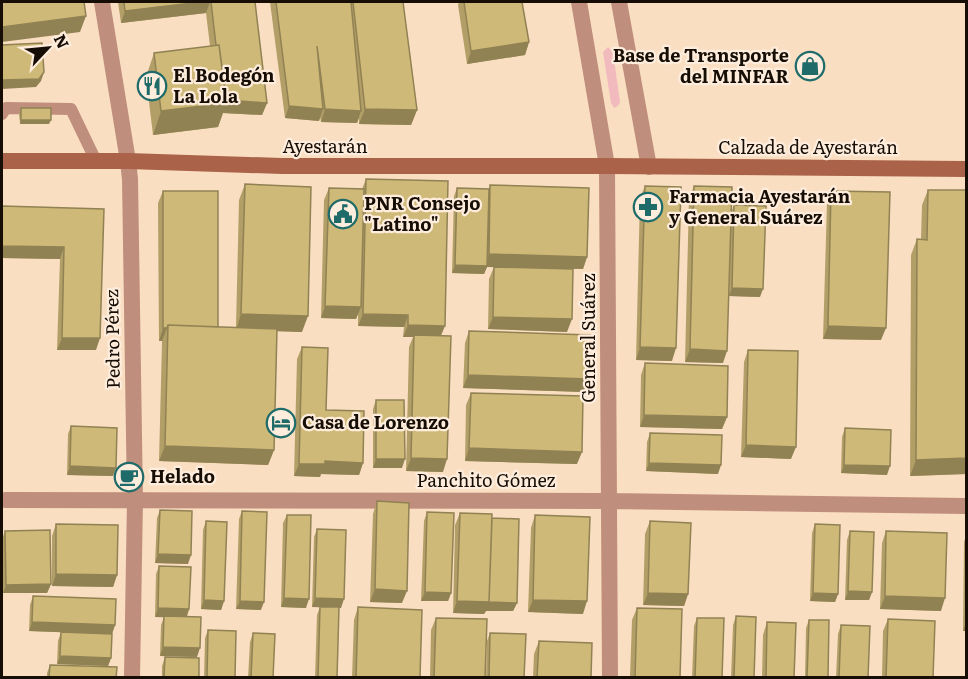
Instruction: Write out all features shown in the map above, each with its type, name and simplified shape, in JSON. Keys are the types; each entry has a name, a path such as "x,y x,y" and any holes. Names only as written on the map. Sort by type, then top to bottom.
{"main road":[{"name":"Ayestarán","path":"2,160 293,166 649,167"},
{"name":"Calzada de Ayestarán","path":"649,167 966,169"}],"street":[{"name":"Pedro Pérez","path":"102,2 128,161 130,191 135,500 132,678"},
{"name":"General Suárez","path":"579,2 608,166 610,678"},
{"path":"619,2 649,167"},
{"name":"Panchito Gómez","path":"5,500 610,501 966,506"}],"lane":[{"path":"2,114 6,108 71,109 96,161"}],"shaded area":[{"path":"608,47 613,52 620,102 614,108 611,103 603,52"}],"building":[{"path":"2,2 84,2 86,16 2,27"},
{"path":"124,2 201,2 125,11"},
{"path":"211,2 255,2 267,103 226,100"},
{"path":"276,2 351,2 361,111 325,109 317,46 323,109 289,106"},
{"path":"353,2 403,2 417,110 365,109"},
{"path":"464,2 522,2 529,42 471,51"},
{"path":"42,43 44,72 39,79 2,80 2,45"},
{"path":"219,45 227,103 161,111 154,53"},
{"path":"21,108 51,108 51,120 21,120"},
{"path":"366,179 448,181 445,326 408,325 408,315 363,314"},
{"path":"245,184 311,187 308,316 241,314"},
{"path":"490,185 589,188 587,257 489,254"},
{"path":"645,186 681,187 676,348 640,347"},
{"path":"694,186 732,187 727,351 690,349"},
{"path":"329,188 364,189 361,307 325,306"},
{"path":"457,188 489,189 487,266 455,265"},
{"path":"928,190 966,190 966,458 916,460 917,239 927,240"},
{"path":"163,191 218,191 218,327 168,325 167,328 163,328"},
{"path":"831,191 890,192 886,328 828,326"},
{"path":"734,205 766,206 763,289 732,288"},
{"path":"2,206 104,209 100,338 62,338 64,247 2,246"},
{"path":"494,267 573,269 572,319 493,317"},
{"path":"168,325 277,329 274,450 165,446"},
{"path":"469,331 590,335 589,379 468,375"},
{"path":"414,335 451,336 447,459 411,458"},
{"path":"302,347 328,348 326,410 364,411 363,463 325,461 325,464 299,464"},
{"path":"748,350 798,351 796,447 746,445"},
{"path":"645,363 728,366 727,417 644,415"},
{"path":"471,393 583,396 582,452 469,448"},
{"path":"376,400 404,400 405,459 376,459"},
{"path":"71,426 117,428 116,468 70,466"},
{"path":"845,428 891,430 890,466 844,465"},
{"path":"650,433 722,435 721,465 649,463"},
{"path":"377,501 409,503 407,591 375,589"},
{"path":"160,510 192,511 191,555 158,554"},
{"path":"242,511 267,512 264,602 240,601"},
{"path":"427,512 454,513 451,593 425,592"},
{"path":"460,513 492,514 489,602 457,601"},
{"path":"287,515 311,515 309,599 284,598"},
{"path":"535,515 590,517 587,601 533,600"},
{"path":"492,518 519,519 517,603 489,602"},
{"path":"206,521 227,522 224,601 204,600"},
{"path":"650,521 691,523 688,594 648,593"},
{"path":"56,524 118,525 117,575 56,574"},
{"path":"815,524 840,525 838,594 813,593"},
{"path":"317,529 346,530 344,599 315,598"},
{"path":"50,530 51,584 6,585 5,531"},
{"path":"850,531 874,532 872,592 848,591"},
{"path":"886,531 947,533 945,598 885,596"},
{"path":"159,566 191,567 189,609 158,608"},
{"path":"33,596 116,599 115,625 32,622"},
{"path":"320,607 339,607 337,678 318,678"},
{"path":"358,607 422,610 420,678 356,678"},
{"path":"637,608 682,609 680,678 635,678"},
{"path":"164,616 201,617 200,648 163,647"},
{"path":"736,616 756,617 754,678 734,678"},
{"path":"436,618 487,619 485,678 434,678"},
{"path":"697,618 724,618 722,678 695,678"},
{"path":"888,619 935,621 933,678 886,678"},
{"path":"809,620 829,620 828,678 807,678"},
{"path":"767,622 796,623 794,678 766,678"},
{"path":"841,625 870,626 868,678 839,678"},
{"path":"208,630 236,631 235,678 207,678"},
{"path":"61,632 112,634 111,658 60,656"},
{"path":"253,633 275,634 273,678 251,678"},
{"path":"490,633 526,634 524,678 489,678"},
{"path":"539,641 592,643 591,678 537,678"},
{"path":"165,657 199,658 199,678 164,678"},
{"path":"50,665 117,667 116,678 49,678"}],"place":[{"name":"Base de Transporte del MINFAR","path":"810,66"},
{"name":"El Bodegón La Lola","path":"152,86"},
{"name":"Farmacia Ayestarán y General Suárez","path":"648,207"},
{"name":"PNR Consejo \"Latino\"","path":"343,214"},
{"name":"Casa de Lorenzo","path":"281,423"},
{"name":"Helado","path":"129,477"}]}
